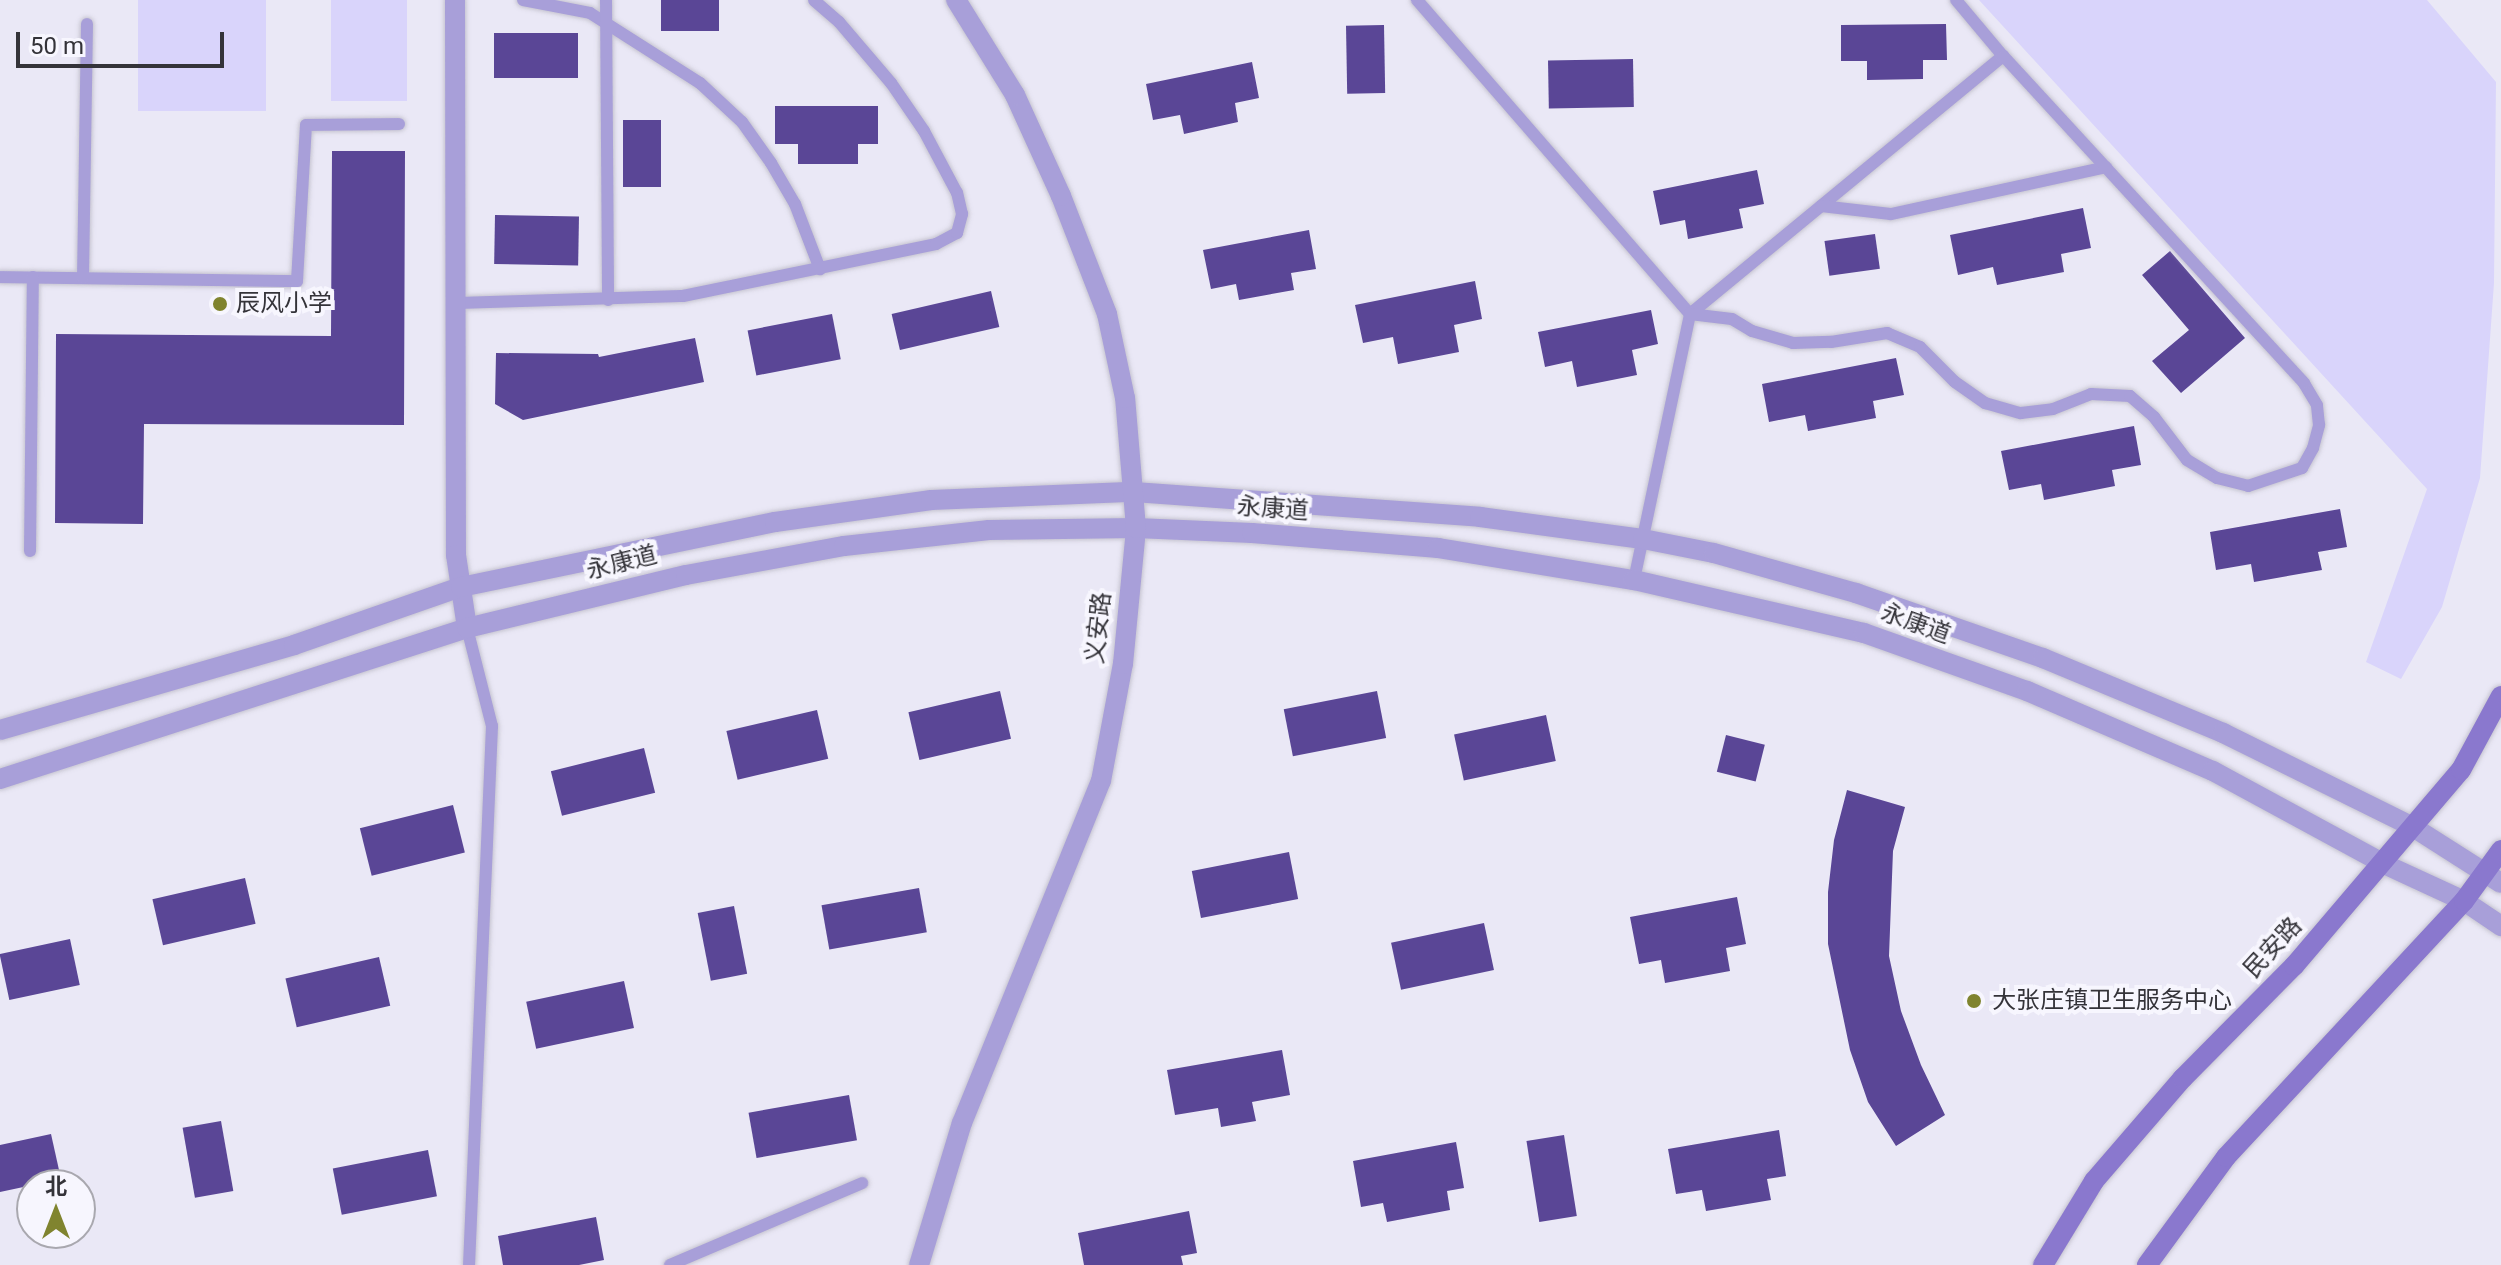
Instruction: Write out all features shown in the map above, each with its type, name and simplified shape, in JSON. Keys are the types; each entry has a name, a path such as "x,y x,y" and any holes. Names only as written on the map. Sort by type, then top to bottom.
{"main road":[{"name":"民安路","path":"2043,1265 2094,1181 2183,1078 2294,966 2461,770 2501,696"},
{"path":"2147,1265 2226,1157 2464,901 2493,878 2501,850"}],"street":[{"path":"455,0 456,555 467,628"},
{"name":"义安路","path":"919,1265 962,1123 1101,781 1123,664 1136,528 1125,398 1107,314 1061,196 1015,95 956,0"},
{"name":"永康道","path":"0,730 294,645 461,587 775,522 931,500 1134,492 1480,517 1643,539 1714,553 1856,593 2043,658 2223,733 2413,827 2493,878"},
{"name":"永康道","path":"0,779 467,628 686,575 844,546 989,530 1136,528 1252,533 1438,548 1634,580 1864,633 2027,691 2213,771 2384,864 2464,901 2501,926"}],"lane":[{"path":"523,0 590,13 700,83 742,122 795,204 820,269"},
{"path":"606,0 608,300"},
{"path":"456,303 683,296 936,244 957,233 962,214 957,193 908,107 839,22 814,0"},
{"path":"1417,0 1690,314 1732,319 1752,331 1793,343 1887,333 1920,347 1955,382 1985,403 2021,413 2053,409 2091,394 2130,396 2154,417 2187,460 2217,478 2248,486 2302,468 2313,448 2319,425 2317,405 2304,383 2003,56 1956,0"},
{"path":"83,278 87,24"},
{"path":"1634,580 1690,314 2003,56"},
{"path":"0,277 297,281 306,125 399,124"},
{"path":"1821,206 1891,214 2106,167"},
{"path":"30,551 33,277"},
{"path":"467,628 492,726 469,1265"},
{"path":"670,1265 862,1183"}],"shaded area":[{"path":"138,0 266,0 266,111 138,111"},
{"path":"331,0 407,0 407,101 331,101"},
{"path":"1979,0 2427,0 2496,82 2494,283 2480,478 2442,607 2401,679 2366,662 2427,489"}],"building":[{"path":"661,0 719,0 719,31 661,31"},
{"path":"1946,24 1947,60 1923,60 1923,79 1867,80 1867,61 1841,61 1841,25"},
{"path":"1384,25 1385,93 1347,94 1346,26"},
{"path":"494,33 578,33 578,78 494,78"},
{"path":"1633,59 1634,107 1549,108 1548,60"},
{"path":"1252,62 1259,98 1235,103 1238,122 1184,134 1180,115 1153,120 1146,84"},
{"path":"775,106 878,106 878,144 858,144 858,164 798,164 798,144 775,144"},
{"path":"623,120 661,120 661,187 623,187"},
{"path":"332,151 405,151 404,425 144,424 143,524 55,523 56,334 331,336"},
{"path":"1757,170 1764,204 1739,209 1743,228 1688,239 1685,220 1660,225 1653,191"},
{"path":"2083,208 2091,248 2061,254 2064,272 1997,285 1993,267 1958,275 1950,235"},
{"path":"495,215 579,216 578,265 494,264"},
{"path":"1309,230 1316,269 1291,273 1294,290 1239,300 1236,284 1211,289 1203,250"},
{"path":"1875,234 1880,269 1829,276 1824,241"},
{"path":"2170,251 2245,338 2181,393 2152,361 2189,330 2142,275"},
{"path":"1475,281 1482,319 1454,325 1459,352 1398,364 1393,337 1363,343 1355,305"},
{"path":"991,291 999,327 900,350 892,314"},
{"path":"1651,310 1658,344 1632,350 1637,375 1577,387 1572,361 1545,367 1538,332"},
{"path":"832,314 841,359 756,376 748,330"},
{"path":"695,338 704,382 523,420 495,404 496,353 598,354 599,357"},
{"path":"1896,358 1904,395 1873,401 1876,418 1808,431 1805,415 1769,422 1762,384"},
{"path":"2134,426 2141,465 2112,470 2115,486 2044,500 2041,484 2009,490 2001,451"},
{"path":"2340,509 2347,547 2318,552 2322,570 2254,582 2251,564 2216,570 2210,532"},
{"path":"1000,691 1011,739 919,760 908,712"},
{"path":"1377,691 1386,738 1293,756 1284,709"},
{"path":"817,710 828,759 738,780 726,731"},
{"path":"1546,715 1556,761 1464,781 1454,735"},
{"path":"1726,735 1765,745 1756,782 1717,772"},
{"path":"644,748 655,793 562,816 551,771"},
{"path":"1847,790 1905,807 1893,851 1889,956 1901,1011 1921,1065 1945,1115 1896,1146 1868,1102 1850,1050 1828,944 1828,892 1834,840"},
{"path":"453,805 465,853 372,876 360,828"},
{"path":"1289,852 1298,899 1201,918 1192,871"},
{"path":"245,878 256,924 163,945 152,899"},
{"path":"919,888 927,932 829,950 822,905"},
{"path":"1737,897 1746,944 1726,948 1730,971 1665,983 1661,960 1639,964 1630,917"},
{"path":"734,906 747,974 711,981 698,913"},
{"path":"1484,923 1494,970 1401,990 1391,943"},
{"path":"70,939 80,985 9,1000 0,954"},
{"path":"379,957 390,1006 297,1027 285,979"},
{"path":"624,981 634,1028 536,1049 526,1002"},
{"path":"1282,1050 1290,1095 1252,1102 1256,1121 1221,1127 1218,1108 1175,1115 1167,1070"},
{"path":"849,1095 857,1140 757,1158 749,1113"},
{"path":"221,1121 233,1191 195,1198 183,1128"},
{"path":"1779,1130 1786,1176 1767,1179 1771,1200 1706,1211 1702,1190 1676,1194 1668,1149"},
{"path":"51,1134 59,1169 16,1169 16,1189 0,1192 0,1145"},
{"path":"1564,1135 1577,1216 1539,1222 1526,1141"},
{"path":"1456,1142 1464,1188 1447,1191 1450,1210 1387,1222 1383,1203 1361,1207 1353,1161"},
{"path":"428,1150 437,1196 342,1215 333,1169"},
{"path":"1189,1211 1197,1253 1181,1256 1183,1265 1084,1265 1078,1233"},
{"path":"596,1217 604,1260 579,1265 503,1265 498,1236"}],"place":[{"name":"辰风小学","path":"220,304"},
{"name":"大张庄镇卫生服务中心","path":"1974,1001"}]}
